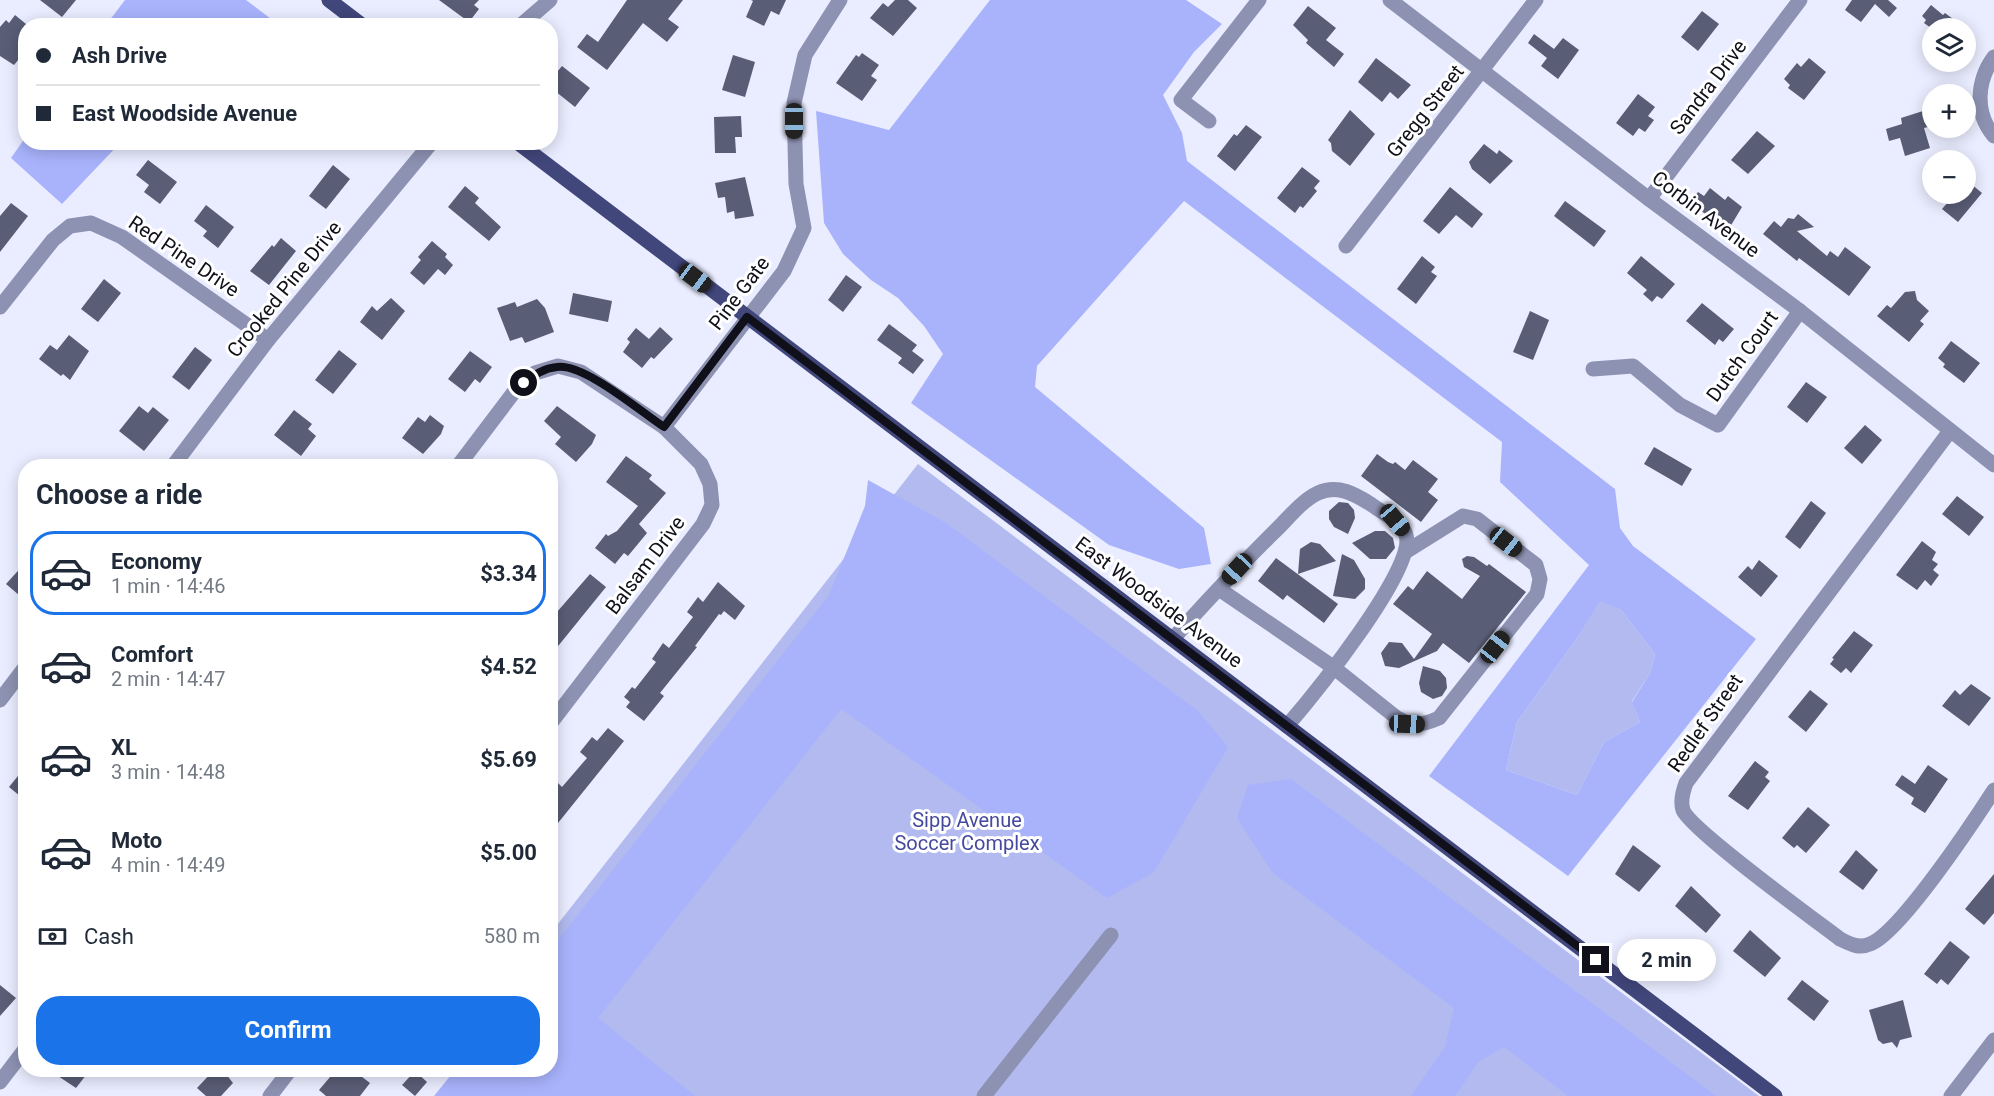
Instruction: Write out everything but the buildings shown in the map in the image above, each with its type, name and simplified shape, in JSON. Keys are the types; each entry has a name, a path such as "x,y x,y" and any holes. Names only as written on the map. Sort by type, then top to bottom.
{"main road":[{"path":"329,0 353,18"},
{"name":"East Woodside Avenue","path":"528,150 1775,1096"}],"street":[{"path":"529,18 550,0"},
{"name":"Pine Gate","path":"664,427 784,270 804,228 796,184 794,104 805,55 840,0"},
{"path":"1209,121 1181,100 1259,0"},
{"name":"Corbin Avenue","path":"1390,0 1649,199 1800,311 1994,465"},
{"name":"Gregg Street","path":"1346,246 1536,0"},
{"name":"Sandra Drive","path":"1649,199 1800,0"},
{"path":"1994,57 1984,70 1980,90 1982,112 1994,136"},
{"name":"Crooked Pine Drive","path":"179,459 268,340 425,150"},
{"name":"Red Pine Drive","path":"0,307 53,240 70,226 92,223 122,237 268,340"},
{"name":"Dutch Court","path":"1593,369 1633,366 1680,405 1718,425 1800,311"},
{"path":"463,459 514,392 535,373 558,366 581,372 664,427"},
{"name":"Balsam Drive","path":"558,714 703,524 712,505 710,484 701,464 664,427"},
{"name":"Redlef Street","path":"1950,432 1686,783 1682,796 1683,810 1705,834 1840,939 1862,947 1873,943 1887,932 1917,897 1964,835 1994,790"},
{"path":"1173,639 1218,589 1300,506 1317,493 1333,489 1353,493 1395,520 1406,534 1407,550 1398,571 1371,617 1287,726"},
{"path":"1218,589 1333,668 1397,718 1407,724 1424,725 1440,718 1537,594 1540,579 1536,564 1477,519 1462,516 1407,550"},
{"path":"0,700 18,676"},
{"path":"984,1096 1111,935"},
{"path":"1952,1096 1994,1040"},
{"path":"0,1082 18,1058"},
{"path":"270,1096 285,1077"}],"green space":[{"name":"Sipp Avenue Soccer Complex","path":"918,464 1759,1096 674,1096 558,1007 558,924"},
{"path":"1600,600 1621,610 1655,654 1650,673 1632,701 1640,722 1604,742 1577,795 1506,770 1517,722 1578,637"}],"shaded area":[{"path":"125,0 246,0 270,18 111,18"},
{"path":"990,0 1186,0 1222,24 1194,52 1163,95 1182,133 1187,161 1615,489 1620,528 1633,546 1756,639 1568,876 1429,776 1589,565 1500,482 1502,442 1184,201 1037,366 1035,387 1204,528 1211,564 1179,569 1109,545 911,403 943,354 924,326 898,298 871,280 843,254 824,223 816,111 889,130","holes":["1600,601 1621,610 1655,654 1650,673 1632,702 1640,722 1604,742 1577,795 1506,770 1517,722 1578,637"]},
{"path":"18,148 18,150 113,150 62,204 11,158"},
{"path":"868,480 946,523 1198,711 1228,747 1154,872 1107,898 841,709 598,1018 695,1096 434,1096 449,1077 558,1077 558,940 829,595 865,506"},
{"path":"1291,779 1716,1096 1568,1096 1504,1047 1478,1062 1455,1096 1411,1096 1445,1047 1454,1008 1272,872 1237,818 1248,785"}],"route":[{"path":"524,383 535,373 558,366 581,372 664,427 747,317 1596,960"}]}
